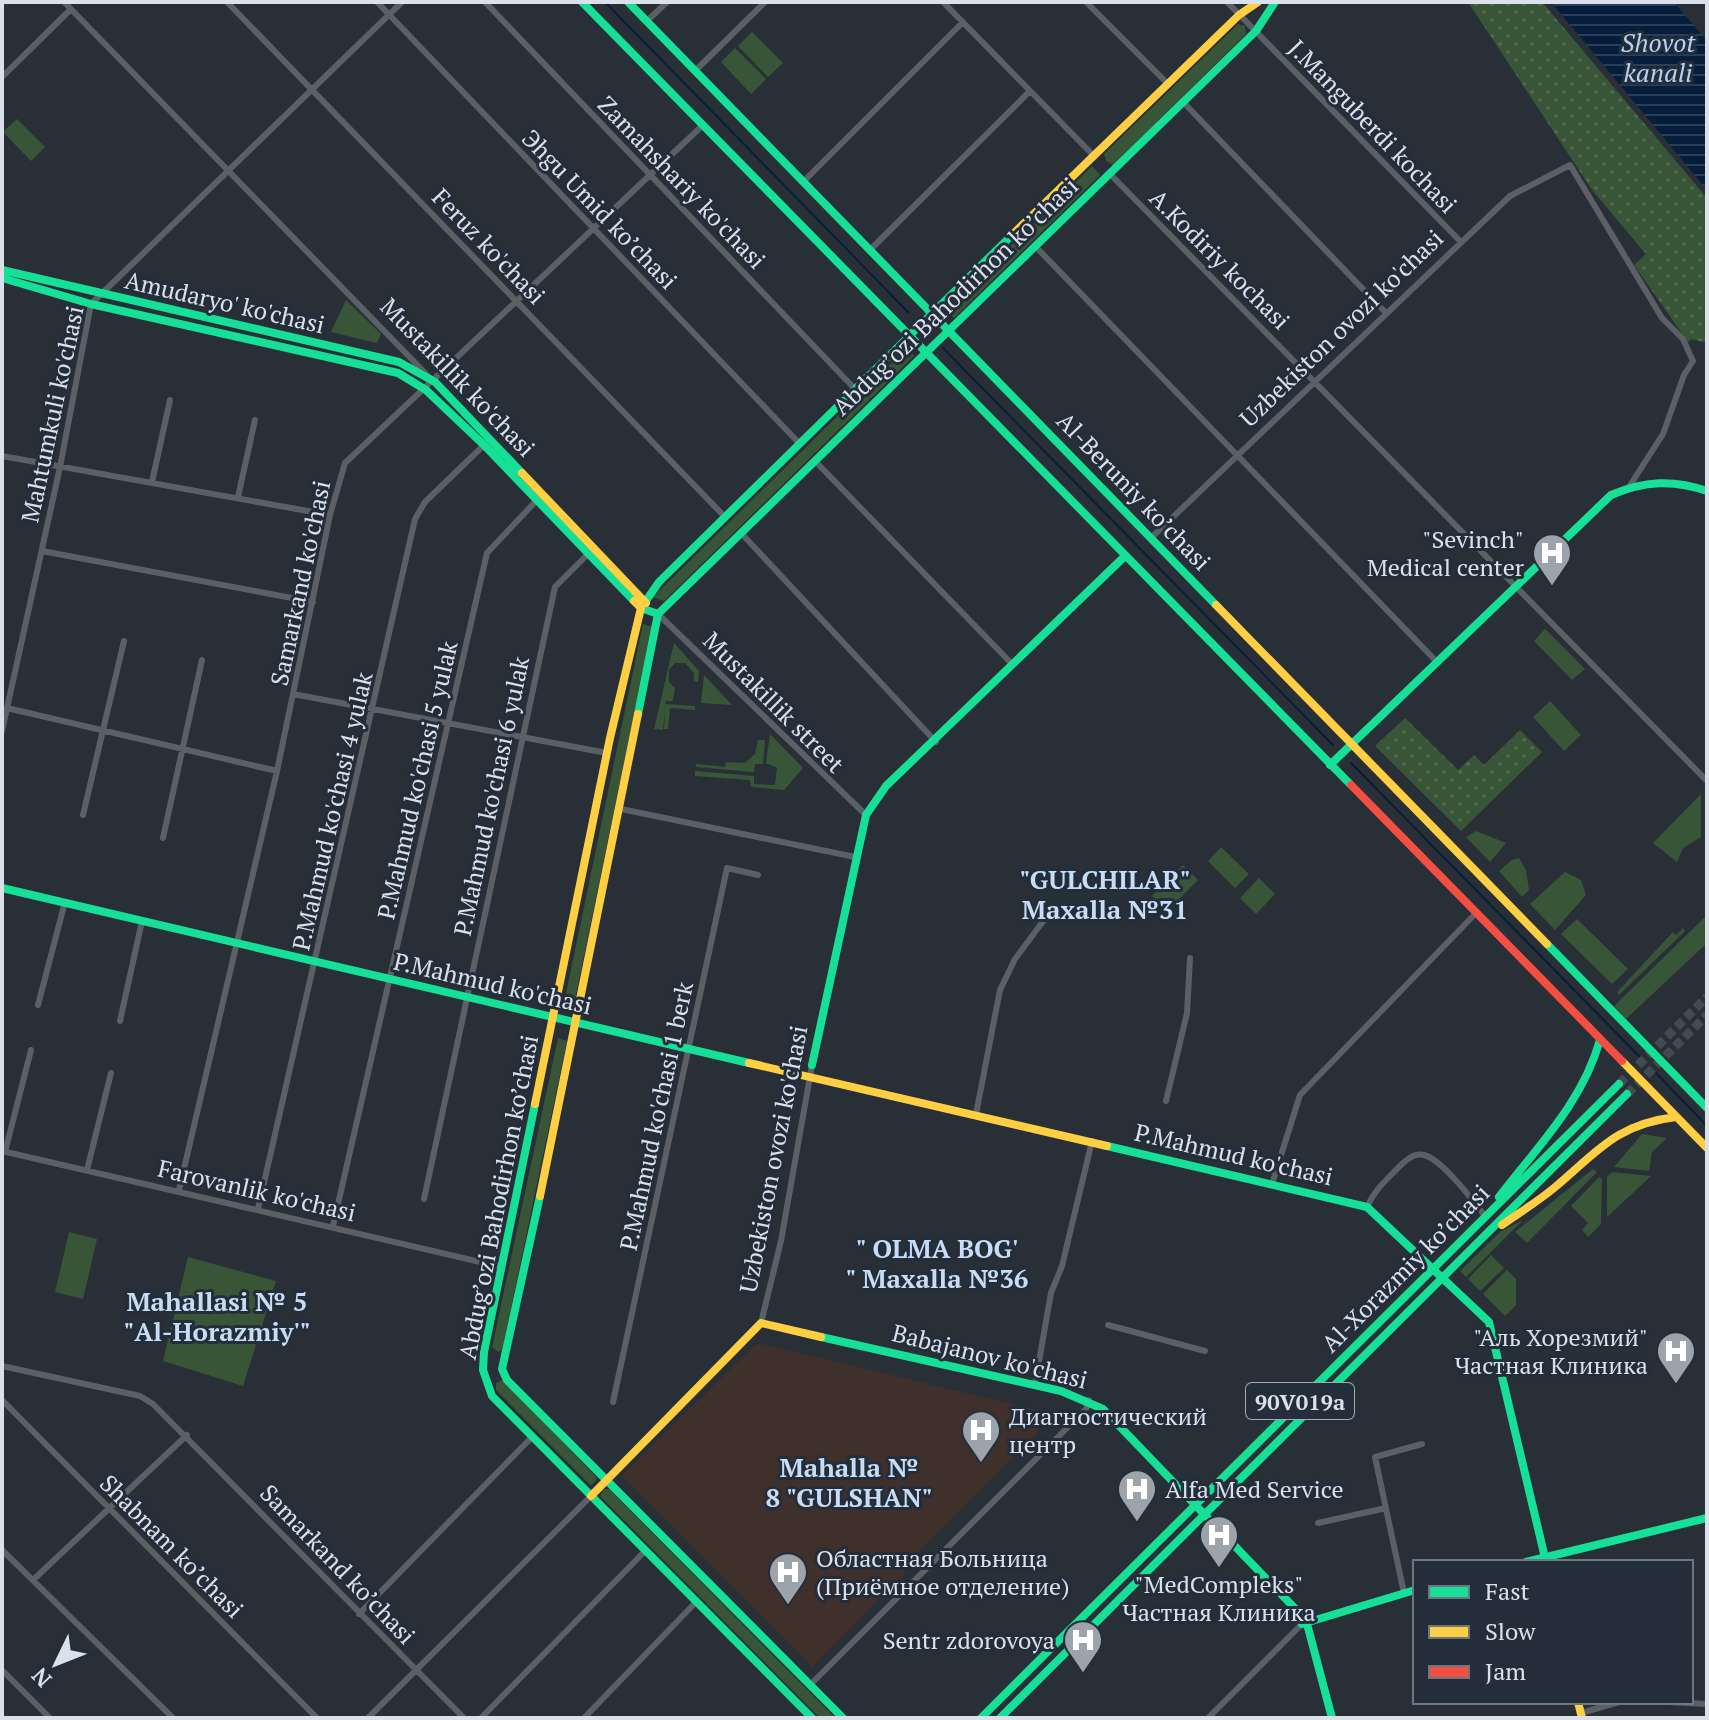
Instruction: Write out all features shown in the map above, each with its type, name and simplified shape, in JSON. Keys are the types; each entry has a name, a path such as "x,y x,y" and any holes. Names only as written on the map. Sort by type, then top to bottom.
{"main road":[{"path":"582,2 1707,1148"},
{"name":"Al-Beruniy ko’chasi","path":"628,2 1707,1108"},
{"name":"Abdug’ozi Bahodirhon ko’chasi","path":"812,1718 492,1396 483,1370 607,753 642,604 798,442 932,311 1239,15 1258,2"},
{"name":"Abdug’ozi Bahodirhon ko’chasi","path":"843,1718 507,1380 502,1369 577,1023 658,614 1184,103 1256,31 1275,2"},
{"name":"Amudaryo' ko'chasi","path":"2,270 399,362 435,382"},
{"name":"Amudaryo' ko'chasi","path":"2,278 91,304 398,373 426,390"},
{"name":"Mustakillik ko'chasi","path":"435,382 642,604"},
{"name":"Mustakillik ko'chasi","path":"426,390 484,445 588,554 642,604"},
{"path":"1330,765 1593,509 1629,487 1659,481 1707,491"},
{"name":"Uzbekiston ovozi ko'chasi","path":"812,1065 866,815 886,786 936,742 1124,557"},
{"path":"642,604 658,614"},
{"name":"P.Mahmud ko'chasi","path":"2,888 466,999 976,1114 1367,1207 1426,1259 1489,1322 1495,1336 1546,1560"},
{"path":"1485,1216 1520,1167 1578,1099 1595,1066 1600,1040"},
{"name":"Al-Xorazmiy ko’chasi","path":"981,1718 1619,1084"},
{"name":"Al-Xorazmiy ko’chasi","path":"1000,1718 1627,1094"},
{"path":"1480,1241 1552,1189 1611,1135 1649,1118 1676,1117"},
{"name":"Uzbekiston ovozi ko'chasi","path":"591,1496 761,1323"},
{"name":"Babajanov ko'chasi","path":"761,1323 1035,1384 1089,1400 1103,1409 1205,1513 1304,1622 1332,1718"},
{"path":"483,1370 502,1369"},
{"path":"1546,1560 1707,1518"},
{"path":"1304,1622 1413,1591"}],"street":[{"name":"Mustakillik ko'chasi","path":"64,2 435,382"},
{"name":"Feruz ko'chasi","path":"227,2 725,517"},
{"name":"Эhgu Umid ko’chasi","path":"377,2 798,442"},
{"path":"98,293 402,2"},
{"name":"Zamahshariy ko'chasi","path":"485,2 854,388"},
{"path":"647,21 667,2"},
{"path":"695,71 765,2"},
{"path":"943,2 1094,156"},
{"path":"1086,2 1168,84"},
{"name":"J.Manguberdi kochasi","path":"1227,2 1460,241"},
{"path":"2,77 71,9"},
{"path":"804,181 963,22"},
{"path":"871,249 1030,91"},
{"path":"1184,103 1386,313"},
{"name":"Samarkand ko'chasi","path":"179,1190 277,771 330,515 345,463 435,382 703,125"},
{"name":"Uzbekiston ovozi ko'chasi","path":"1152,537 1510,196 1570,165 1662,318 1683,339 1693,361 1684,375 1663,434 1629,487"},
{"name":"A.Kodiriy kochasi","path":"1110,174 1707,781"},
{"path":"1035,246 1436,661"},
{"name":"Mahtumkuli ko'chasi","path":"2,731 5,705 60,467 91,304 98,293"},
{"path":"152,482 170,400"},
{"path":"238,497 255,420"},
{"name":"P.Mahmud ko'chasi 4 yulak","path":"258,1209 415,519 425,502 484,445"},
{"path":"2,456 330,515"},
{"path":"815,461 1013,665"},
{"name":"P.Mahmud ko'chasi 5 yulak","path":"333,1226 487,553 536,501"},
{"path":"741,533 936,742"},
{"path":"42,551 313,602"},
{"name":"P.Mahmud ko'chasi 6 yulak","path":"424,1199 555,587 588,554"},
{"name":"Mustakillik street","path":"658,614 866,815"},
{"path":"83,815 124,641"},
{"path":"163,838 202,660"},
{"path":"293,694 607,753"},
{"path":"5,705 101,731 277,771"},
{"path":"621,809 855,857"},
{"name":"P.Mahmud ko'chasi 1 berk","path":"613,1402 727,868 758,875"},
{"path":"38,1005 65,902"},
{"path":"1272,1184 1300,1095 1475,914"},
{"path":"976,1114 1000,990 1015,959 1044,920"},
{"path":"120,1021 142,921"},
{"name":"P.Mahmud ko'chasi","path":"1166,1101 1187,1013 1190,958"},
{"path":"3,1152 31,1050"},
{"name":"Uzbekiston ovozi ko'chasi","path":"761,1323 781,1241 812,1065"},
{"path":"87,1170 111,1073"},
{"path":"1035,1384 1051,1293 1077,1210 1092,1141"},
{"name":"Farovanlik ko'chasi","path":"3,1152 179,1190 502,1267"},
{"path":"1367,1207 1373,1193 1404,1161 1414,1155 1424,1155 1449,1174 1485,1216"},
{"path":"1108,1325 1205,1351"},
{"name":"Samarkand ko’chasi","path":"2,1366 140,1396 187,1435 464,1718"},
{"name":"Shabnam ko’chasi","path":"2,1400 317,1718"},
{"path":"810,1685 1086,1409 1089,1400"},
{"path":"33,1580 187,1435"},
{"path":"359,1614 532,1437"},
{"path":"1404,1593 1375,1457 1422,1444"},
{"name":"Uzbekiston ovozi ko'chasi","path":"368,1718 591,1496"},
{"path":"1318,1523 1386,1508"},
{"path":"2,1550 173,1718"},
{"path":"481,1718 646,1550"},
{"path":"584,1718 697,1601"},
{"path":"1208,1718 1304,1622"},
{"path":"2,1670 50,1718"},
{"path":"1581,1716 1614,1704"}],"shaded area":[{"path":"763,1344 1045,1412 1037,1434 903,1568 906,1572 812,1667 621,1476 755,1345"}],"green space":[{"path":"1468,2 1542,2 1707,198 1707,343 1691,339 1688,342 1634,265 1646,254 1592,190"},
{"path":"1238,24 1245,26 1246,34 1113,165 1106,161 1104,154"},
{"path":"752,32 783,63 768,77 738,46"},
{"path":"735,48 766,79 751,94 721,62"},
{"path":"17,119 45,147 31,161 3,132"},
{"path":"1092,166 1100,175 954,318 945,310"},
{"path":"346,300 381,334 377,343 331,332"},
{"path":"907,348 914,356 664,601 653,597"},
{"path":"643,624 652,627 574,1004 564,1003"},
{"path":"1545,629 1585,669 1572,680 1534,641"},
{"path":"674,643 699,671 698,682 694,681 694,673 685,663 675,663 669,670 669,682 675,688 673,701 666,701 665,704 695,706 695,710 670,708 668,729 664,729 665,707 663,730 654,729"},
{"path":"704,675 732,705 701,703"},
{"path":"1550,701 1581,735 1564,751 1533,717"},
{"path":"1405,718 1458,770 1474,755 1484,765 1520,730 1542,752 1461,831 1375,746"},
{"path":"770,734 803,768 784,790 751,787 750,780 695,776 695,771 754,776 754,784 775,785 777,768 766,763"},
{"path":"758,740 765,740 763,764 755,764 754,772 696,767 696,764 725,767 726,762 745,763 755,754"},
{"path":"1701,794 1701,837 1683,848 1677,862 1653,843"},
{"path":"1476,831 1506,843 1490,862 1466,837"},
{"path":"1221,847 1249,874 1235,888 1208,861"},
{"path":"1519,858 1526,870 1529,890 1522,897 1499,871"},
{"path":"1183,865 1198,880 1167,911 1152,896"},
{"path":"1565,872 1581,880 1586,895 1555,930 1530,904"},
{"path":"1259,878 1275,894 1256,914 1240,898"},
{"path":"1707,915 1707,943 1626,1019 1614,1006"},
{"path":"1577,919 1628,969 1612,984 1561,934"},
{"path":"1683,928 1685,931 1619,995 1617,992 1673,932 1676,935"},
{"path":"558,1038 567,1041 502,1350 498,1352 492,1347"},
{"path":"1642,1134 1667,1138 1652,1152 1649,1171 1614,1167"},
{"path":"1593,1169 1597,1172 1527,1243 1515,1232"},
{"path":"1612,1172 1651,1176 1607,1217 1607,1177"},
{"path":"1599,1177 1602,1179 1601,1224 1588,1237 1582,1230 1588,1223 1571,1206"},
{"path":"1523,1220 1466,1277 1460,1271 1500,1232"},
{"path":"69,1232 97,1239 83,1299 55,1292"},
{"path":"1491,1255 1504,1268 1480,1291 1468,1279"},
{"path":"188,1257 276,1281 243,1386 163,1361"},
{"path":"1507,1270 1516,1279 1516,1305 1505,1316 1483,1294"},
{"path":"503,1380 597,1478 593,1484 590,1485 496,1390 496,1383"},
{"path":"604,1489 609,1489 835,1718 820,1718 600,1496"}],"water":[{"name":"Shovot kanali","path":"1551,2 1674,2 1707,41 1707,190"}],"waterway":[{"path":"605,2 908,312"},
{"path":"926,331 930,335"},
{"path":"943,348 1333,745"},
{"path":"1351,763 1640,1057"},
{"path":"1656,1073 1707,1126"}],"tunnel":[{"path":"1619,1084 1707,997"},
{"path":"1627,1094 1707,1015"}],"traffic: fast":[{"path":"582,2 1351,785"},
{"path":"628,2 1216,605"},
{"path":"638,714 658,614 1256,31 1275,2"},
{"path":"658,614 641,608 659,582 1013,234"},
{"path":"2,270 399,362 435,382 522,473"},
{"path":"2,278 91,304 398,373 426,390 484,445 634,601"},
{"path":"1330,765 1611,495 1659,483 1707,491"},
{"path":"812,1065 866,815 886,786 1124,557"},
{"path":"2,888 749,1063"},
{"path":"1547,944 1707,1108"},
{"path":"1499,1197 1570,1104 1592,1063 1600,1040"},
{"path":"981,1718 1619,1084"},
{"path":"1000,1718 1627,1094"},
{"path":"535,1104 484,1352 483,1370 492,1396 812,1718"},
{"path":"1107,1146 1367,1207 1489,1322 1546,1560"},
{"path":"540,1196 502,1369 507,1380 843,1718"},
{"path":"821,1337 1061,1391 1103,1409 1306,1620 1332,1718"},
{"path":"1534,1560 1707,1518"},
{"path":"1302,1624 1413,1591"}],"traffic: slow":[{"path":"1013,234 1239,15 1258,2"},
{"path":"522,473 646,603"},
{"path":"535,1104 610,738 641,608 634,601"},
{"path":"1216,605 1547,944"},
{"path":"540,1196 638,714"},
{"path":"1622,1061 1707,1148"},
{"path":"749,1063 1107,1146"},
{"path":"1502,1225 1548,1193 1622,1133 1676,1117"},
{"path":"591,1496 761,1323 821,1337"},
{"path":"1578,1704 1582,1718"}],"traffic: jam":[{"path":"1351,785 1622,1061"}],"place":[{"name":"\"Sevinch\" Medical center","path":"1552,587"},
{"name":"\"Аль Хорезмий\" Частная Клиника","path":"1676,1385"},
{"name":"Диагностический центр","path":"981,1464"},
{"name":"Alfa Med Service","path":"1137,1523"},
{"name":"\"MedCompleks\" Частная Клиника","path":"1219,1569"},
{"name":"Областная Больница (Приёмное отделение)","path":"788,1606"},
{"name":"Sentr zdorovoya","path":"1083,1674"}],"district":[{"name":"\"GULCHILAR\" Maxalla №31","path":"1105,894"},
{"name":"\" OLMA BOG' \" Maxalla №36","path":"937,1263"},
{"name":"Mahallasi № 5 \"Аl-Horazmiy'\"","path":"217,1316"},
{"name":"Mahalla № 8 \"GULSHAN\"","path":"849,1482"}]}
